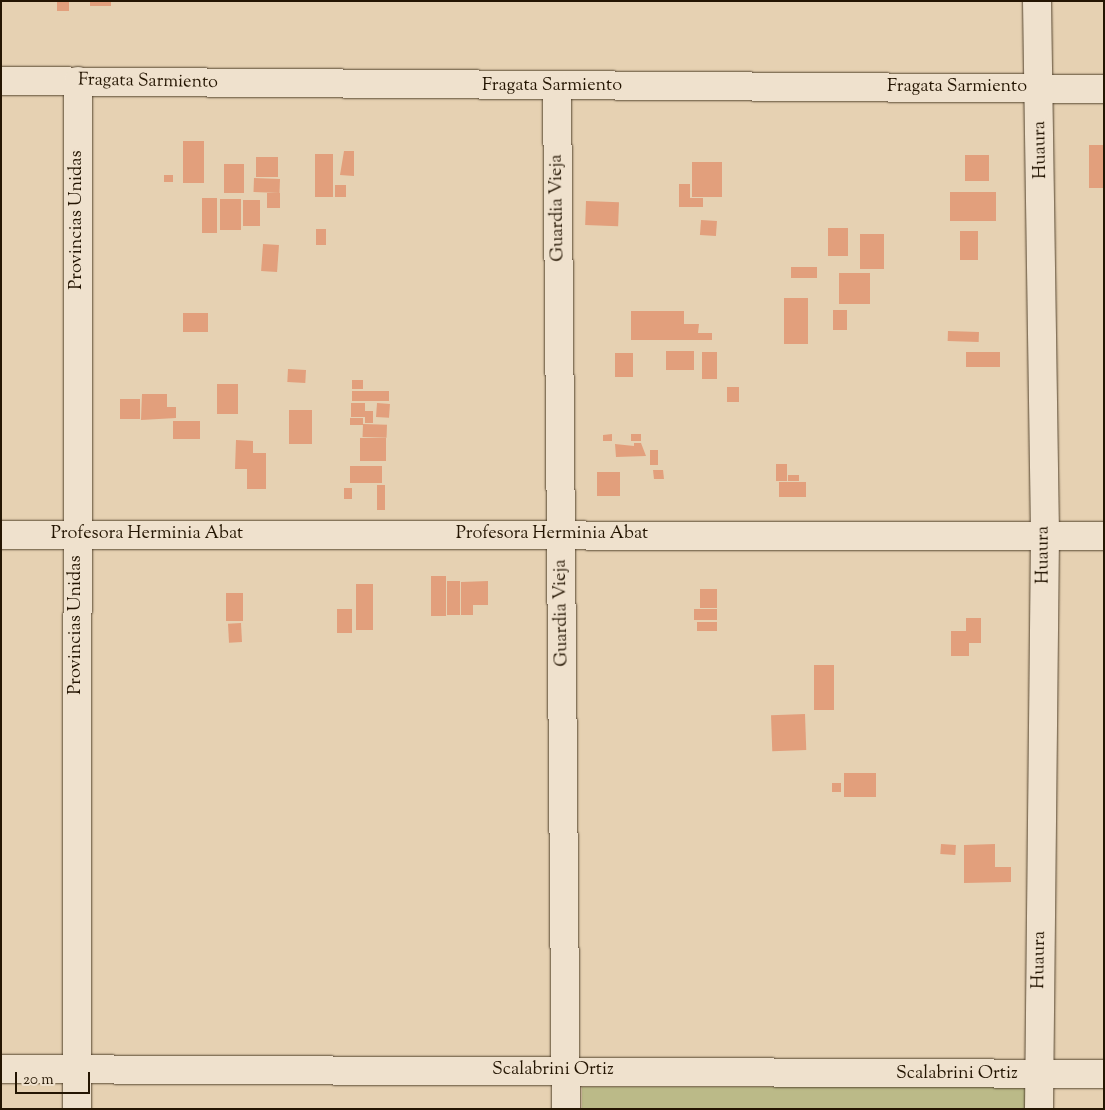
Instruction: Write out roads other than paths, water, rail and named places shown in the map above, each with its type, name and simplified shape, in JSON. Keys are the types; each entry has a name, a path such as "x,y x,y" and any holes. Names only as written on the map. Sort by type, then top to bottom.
{"street":[{"name":"Huaura","path":"1037,1 1040,87 1045,535 1039,1109"},
{"name":"Fragata Sarmiento","path":"1,82 78,81 557,87 1040,87 1104,89"},
{"name":"Provincias Unidas","path":"77,1109 76,533 78,81"},
{"name":"Guardia Vieja","path":"557,87 566,1109"},
{"name":"Profesora Herminia Abat","path":"1,535 76,533 1104,536"},
{"name":"Scalabrini Ortiz","path":"1,1069 566,1070 1104,1074"}]}
